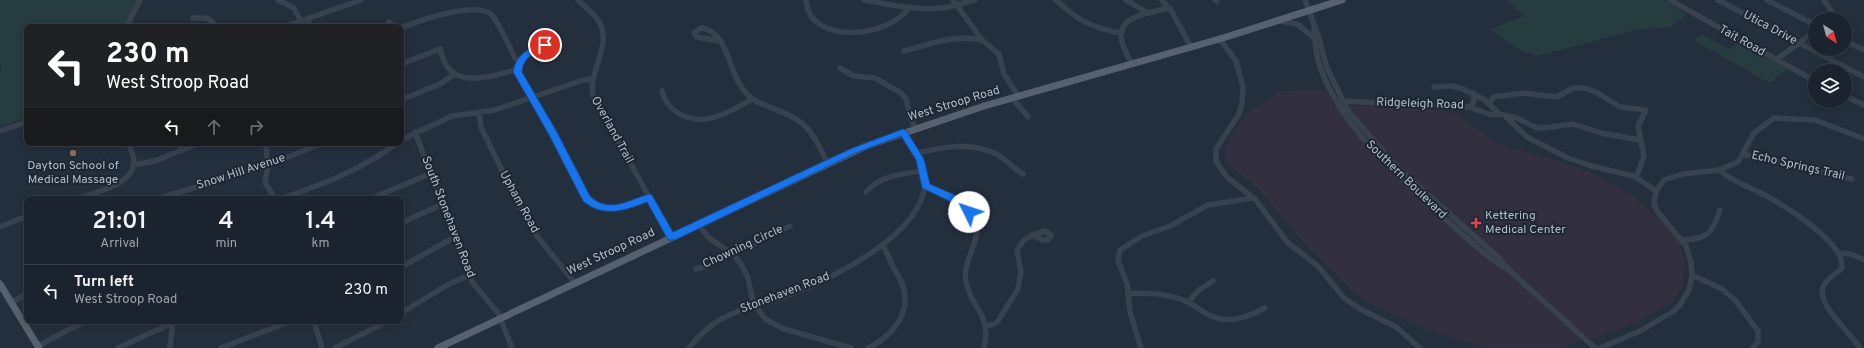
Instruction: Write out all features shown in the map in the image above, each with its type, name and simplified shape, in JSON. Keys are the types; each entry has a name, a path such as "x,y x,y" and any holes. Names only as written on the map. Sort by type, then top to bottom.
{"main road":[{"name":"West Stroop Road","path":"438,348 853,151 915,128 1191,47 1342,0"},
{"path":"0,284 24,323"},
{"path":"24,324 39,347"}],"street":[{"path":"128,24 140,0"},
{"path":"280,0 296,10 301,21"},
{"path":"292,24 361,0"},
{"name":"Overland Trail","path":"578,0 596,17 603,31 602,52 592,79 591,87 593,95 672,237"},
{"path":"806,0 809,12 818,23 831,31 842,33 866,30 892,23 904,16 909,7"},
{"path":"864,0 909,7 943,8 955,2 974,0"},
{"path":"1056,0 1078,20 1086,25 1121,33"},
{"path":"1126,0 1148,13"},
{"path":"1162,0 1170,8 1191,47"},
{"name":"Southern Boulevard","path":"1305,0 1318,35 1326,68 1339,101"},
{"name":"Tait Road","path":"1670,0 1808,77"},
{"name":"Utica Drive","path":"1718,0 1864,77"},
{"path":"1769,0 1808,21"},
{"path":"1824,0 1832,12"},
{"path":"955,2 982,40 999,54 1004,74 1016,98 1028,117"},
{"path":"467,4 479,6 488,11 515,58 520,61"},
{"path":"404,27 453,6"},
{"path":"1132,64 1122,46 1121,33 1126,22 1148,13 1170,8"},
{"path":"193,18 209,18 214,24"},
{"path":"307,19 310,24"},
{"path":"1278,20 1297,24 1313,37"},
{"name":"Southern Boulevard","path":"1314,27 1313,37 1321,68 1339,101 1362,136 1397,174 1491,259 1509,270 1595,348"},
{"path":"721,42 697,37 694,33 698,28 706,28 721,42 739,85 752,99 790,116 804,125 828,163"},
{"path":"1776,60 1808,36"},
{"path":"904,51 952,39 967,38 982,40"},
{"path":"1219,38 1236,61 1242,87 1242,103 1239,114 1216,149 1216,161 1224,174 1253,198 1288,243 1318,266 1344,298 1360,309 1396,327 1420,348"},
{"path":"1852,44 1864,50"},
{"path":"545,45 529,52 520,61 517,69 590,202 599,207 614,209 629,206 649,197"},
{"path":"404,63 441,47 449,69 455,74 466,77 489,76 500,75 517,69"},
{"path":"840,68 854,76 875,78 901,93 906,99 910,117 915,128"},
{"path":"404,99 440,84 455,74"},
{"path":"404,138 452,116 495,110 592,79"},
{"path":"1434,87 1452,86 1473,93"},
{"path":"1490,103 1493,97 1523,93 1557,96 1573,88 1584,88 1596,92 1610,103 1620,107 1646,110 1638,126 1644,156 1636,178"},
{"path":"662,91 664,99 677,113 697,119 708,119 722,116 752,99"},
{"name":"Ridgeleigh Road","path":"1339,101 1470,107 1474,100 1473,93"},
{"name":"Ridgeleigh Road","path":"1473,93 1490,103 1499,114 1506,117 1517,118 1528,125 1539,128 1573,124 1601,133 1640,140"},
{"path":"1852,99 1864,105"},
{"path":"1470,107 1491,115 1499,114"},
{"name":"Upham Road","path":"479,113 481,127 521,210 538,236 575,283"},
{"name":"Ridgeleigh Road","path":"1506,117 1527,137 1568,158 1636,178 1656,191"},
{"path":"1600,348 1633,334 1674,311 1680,305 1689,290 1692,275 1689,254 1682,240 1655,208 1654,201 1656,191 1661,182 1672,176 1719,170 1738,162 1754,133 1774,118 1815,120 1864,139"},
{"path":"0,131 24,123"},
{"name":"South Stonehaven Road","path":"415,132 470,275 476,288 494,306 500,318"},
{"path":"903,132 917,153 924,171 926,186 942,192 959,203 969,212 976,225 977,234 966,266 966,281 971,294 983,313 987,338 984,348"},
{"path":"85,196 107,189 120,182 130,173 133,165 132,154 129,146"},
{"path":"180,146 181,150"},
{"path":"133,165 155,161 191,146"},
{"name":"Snow Hill Avenue","path":"167,196 268,165 316,146"},
{"path":"288,196 368,163 382,156 394,146"},
{"path":"266,147 268,165 265,182 273,196"},
{"path":"917,153 937,149 973,147 996,154 1023,174"},
{"name":"Echo Springs Trail","path":"1743,154 1852,179"},
{"path":"1719,170 1728,177 1771,200 1797,217 1827,240 1839,253 1843,262 1843,268 1841,272 1826,281 1823,288 1823,296 1831,311 1852,335 1860,348"},
{"path":"866,192 871,185 880,180 924,171"},
{"path":"377,196 432,173"},
{"name":"Stonehaven Road","path":"689,348 705,330 728,315 821,281 850,266 882,245 913,216 920,205 926,186"},
{"path":"1141,348 1133,326 1127,283 1118,256 1122,248 1142,236 1170,226 1208,205 1253,198"},
{"path":"404,222 443,204"},
{"path":"1682,240 1698,239 1709,235 1716,226 1720,210"},
{"path":"0,227 24,217"},
{"path":"698,224 709,238 733,254 745,271 750,285 753,302 765,319 778,326 851,348"},
{"name":"Chowning Circle","path":"696,268 707,266 790,226"},
{"path":"986,326 995,324 1000,319 1020,285 1022,275 1017,259 1017,250 1023,240 1032,235"},
{"path":"404,265 433,248 455,238"},
{"path":"868,348 885,339 895,329 902,316 905,302 902,284 886,250 882,245"},
{"path":"1839,253 1851,254 1864,260"},
{"path":"404,311 449,284 470,275"},
{"path":"1692,275 1722,288 1736,300 1758,331 1758,342 1753,348"},
{"path":"1188,302 1199,290 1213,281"},
{"path":"1128,292 1165,295 1188,302 1213,317 1229,321 1242,320 1265,308"},
{"path":"11,303 24,296"},
{"path":"500,318 512,348"},
{"path":"39,347 80,324"},
{"path":"118,348 170,324"},
{"path":"170,348 174,324"},
{"path":"221,348 283,324"},
{"path":"315,324 322,348"},
{"path":"335,348 382,324"}],"shaded area":[{"name":"Kettering Medical Center","path":"1326,90 1334,106 1443,109 1461,117 1493,141 1506,147 1550,158 1592,173 1632,195 1673,232 1680,244 1685,261 1682,288 1673,301 1638,321 1600,336 1578,340 1565,348 1489,348 1430,331 1363,300 1306,246 1257,187 1230,166 1225,154 1229,138 1246,114 1280,91"}],"green space":[{"path":"0,0 140,0 128,24 24,24 24,118 0,127 0,70 2,69 0,65"},
{"path":"1507,0 1663,0 1687,14 1670,27 1641,29 1536,56 1516,48 1490,29 1524,16"},
{"path":"1701,34 1729,49 1739,42 1787,69 1770,83 1693,40"}],"place":[{"name":"Dayton School of Medical Massage","path":"73,153"},
{"name":"Kettering Medical Center","path":"1476,223"}],"route":[{"path":"545,45 529,52 520,60 517,68 518,72 563,152 586,198 594,205 599,207 614,209 629,206 649,197 672,237 853,151 903,132 920,159 924,171 926,186 942,192 952,198 969,212"}]}
